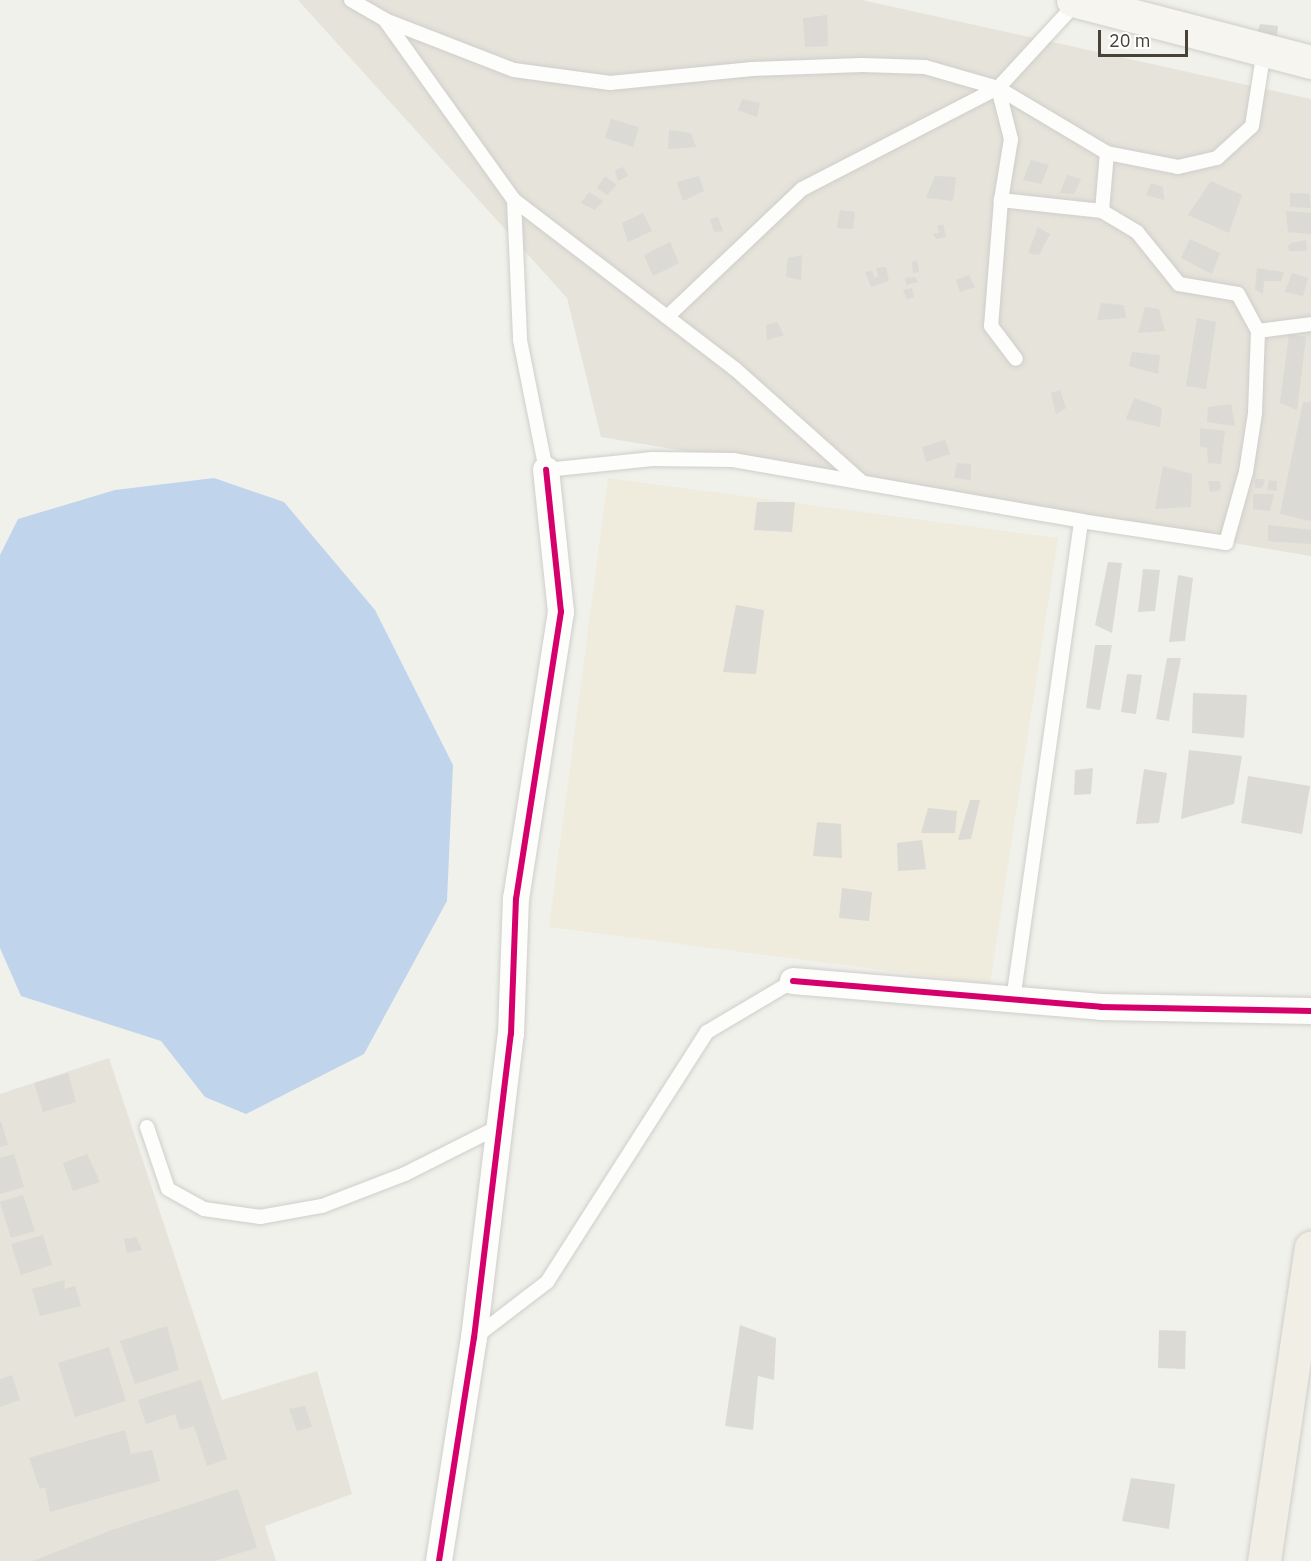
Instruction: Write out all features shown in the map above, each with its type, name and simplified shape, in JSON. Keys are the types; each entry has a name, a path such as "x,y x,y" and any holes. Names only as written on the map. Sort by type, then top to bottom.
{"main road":[{"path":"1075,1 1311,62"},
{"path":"1264,1561 1311,1247"},
{"path":"1287,1561 1311,1402"}],"street":[{"path":"439,1561 474,1338 511,1034 516,899 561,612 546,470"},
{"path":"793,981 1101,1007 1311,1011"}],"lane":[{"path":"351,0 385,20 514,69 610,83 752,69 862,65 925,67 998,88 1107,153 1178,167 1217,158 1252,126 1264,50"},
{"path":"668,317 802,189 998,88 1075,1"},
{"path":"385,20 514,200 735,369 863,483"},
{"path":"998,88 1011,139 1001,200 991,326 1016,360"},
{"path":"1102,210 1107,153"},
{"path":"514,200 520,340 546,470 652,459 733,460 1082,521 1226,543 1246,472 1255,413 1258,331 1238,294 1179,284 1137,232 1102,210 1001,200"},
{"path":"1258,331 1311,324"},
{"path":"1012,1000 1082,521"},
{"path":"474,1338 547,1282 707,1032 793,981"},
{"path":"147,1127 168,1189 204,1209 260,1217 333,1202 405,1174 500,1126"}],"shaded area":[{"path":"298,0 862,0 1311,99 1311,556 601,437 567,298"},
{"path":"608,478 1058,538 990,984 549,927"},
{"path":"109,1058 222,1400 317,1371 352,1494 265,1526 276,1561 0,1561 0,1094"}],"water":[{"path":"214,478 284,502 375,610 453,765 447,901 364,1054 246,1114 205,1097 161,1041 21,996 0,948 0,555 18,519 115,490"}],"building":[{"path":"827,15 828,46 805,47 803,18"},
{"path":"1260,24 1278,26 1276,48 1255,39"},
{"path":"742,99 760,103 757,117 738,110"},
{"path":"611,119 639,127 633,147 605,138"},
{"path":"669,130 691,133 696,147 668,149"},
{"path":"1031,160 1049,165 1041,184 1023,180"},
{"path":"623,167 628,176 618,181 615,170"},
{"path":"1067,175 1081,179 1074,194 1060,193"},
{"path":"605,176 617,185 607,195 597,188"},
{"path":"699,176 704,191 683,201 677,182"},
{"path":"935,176 956,177 953,201 926,198"},
{"path":"1211,181 1242,195 1229,233 1188,215"},
{"path":"1151,183 1163,187 1164,200 1146,195"},
{"path":"589,192 603,201 595,210 581,203"},
{"path":"1290,193 1309,194 1311,208 1290,207"},
{"path":"840,210 855,212 853,229 837,228"},
{"path":"1286,211 1311,213 1311,234 1288,232"},
{"path":"643,213 652,231 628,242 622,223"},
{"path":"718,217 723,231 714,232 710,219"},
{"path":"943,224 946,237 936,239 933,234 939,233 937,226"},
{"path":"1038,227 1050,234 1039,255 1028,253"},
{"path":"1190,239 1220,253 1212,274 1181,258"},
{"path":"1306,240 1307,251 1289,251 1288,246 1291,243"},
{"path":"670,242 679,263 653,276 644,255"},
{"path":"802,255 801,280 786,277 788,258"},
{"path":"917,260 919,272 913,273 912,262"},
{"path":"886,267 889,281 871,287 865,272 872,271 875,278 878,276 876,268"},
{"path":"1257,268 1284,272 1281,281 1264,281 1263,294 1255,290"},
{"path":"1292,273 1308,278 1303,296 1285,292"},
{"path":"969,275 975,287 960,292 956,280"},
{"path":"915,277 918,282 906,285 905,278"},
{"path":"912,288 914,297 907,299 903,290"},
{"path":"1101,303 1124,305 1126,318 1097,320"},
{"path":"1145,307 1159,309 1165,331 1138,333"},
{"path":"1197,318 1216,322 1206,389 1186,386"},
{"path":"777,322 784,335 767,340 766,325"},
{"path":"1289,334 1306,337 1297,410 1280,403"},
{"path":"1132,352 1160,355 1158,374 1129,366"},
{"path":"1060,390 1066,408 1056,414 1051,393"},
{"path":"1134,398 1162,408 1160,427 1126,419"},
{"path":"1303,402 1311,402 1311,521 1280,514"},
{"path":"1231,404 1235,426 1207,422 1208,407"},
{"path":"1200,428 1225,431 1221,464 1208,463 1207,448 1200,446"},
{"path":"945,440 950,454 926,462 922,447"},
{"path":"957,463 971,464 971,480 954,478"},
{"path":"1163,466 1192,474 1191,507 1155,509"},
{"path":"1255,479 1265,479 1263,487 1255,489"},
{"path":"1269,480 1277,481 1277,491 1267,490"},
{"path":"1208,481 1220,481 1221,490 1210,492"},
{"path":"1253,494 1274,494 1270,511 1253,509"},
{"path":"757,502 795,502 792,532 754,530"},
{"path":"1268,525 1311,530 1311,544 1268,541"},
{"path":"1108,562 1122,563 1112,633 1095,625"},
{"path":"1143,569 1160,570 1155,611 1138,612"},
{"path":"1178,575 1193,578 1185,641 1169,642"},
{"path":"736,605 764,610 756,674 723,672"},
{"path":"1095,645 1112,645 1100,710 1086,708"},
{"path":"1167,658 1181,658 1169,721 1156,719"},
{"path":"1127,674 1142,675 1136,714 1121,712"},
{"path":"1193,693 1247,695 1244,738 1192,733"},
{"path":"1189,750 1242,756 1234,804 1181,819"},
{"path":"1093,768 1091,794 1074,795 1075,770"},
{"path":"1144,769 1167,773 1159,823 1136,824"},
{"path":"1248,776 1310,786 1302,834 1241,823"},
{"path":"970,800 980,800 971,839 958,840"},
{"path":"928,808 957,811 955,833 921,833"},
{"path":"817,822 841,824 842,858 813,856"},
{"path":"922,840 926,869 898,871 897,843"},
{"path":"842,888 872,892 869,921 839,918"},
{"path":"68,1073 76,1102 43,1112 34,1083"},
{"path":"0,1122 8,1145 0,1147"},
{"path":"14,1154 24,1187 0,1194 0,1158"},
{"path":"87,1154 100,1182 73,1191 63,1163"},
{"path":"23,1195 35,1231 11,1238 0,1202"},
{"path":"43,1235 52,1265 21,1275 11,1244"},
{"path":"136,1237 142,1250 127,1253 124,1239"},
{"path":"65,1280 64,1289 75,1286 81,1306 40,1316 32,1289"},
{"path":"740,1325 776,1338 774,1380 758,1376 753,1430 725,1426"},
{"path":"167,1326 179,1370 135,1384 120,1341"},
{"path":"1159,1330 1186,1331 1185,1369 1158,1368"},
{"path":"109,1347 126,1401 75,1417 58,1363"},
{"path":"12,1375 20,1400 0,1407 0,1379"},
{"path":"201,1380 227,1459 207,1466 194,1426 180,1430 175,1414 146,1424 138,1400"},
{"path":"305,1406 312,1427 297,1431 289,1409"},
{"path":"125,1430 131,1454 152,1450 160,1481 50,1512 45,1487 40,1489 29,1458"},
{"path":"1131,1478 1175,1484 1169,1529 1122,1521"},
{"path":"238,1489 257,1548 214,1561 33,1561 109,1531"}],"cycle path":[{"path":"439,1561 474,1338 511,1034 516,899 561,612 546,470"},
{"path":"793,981 1101,1007 1311,1011"}]}
